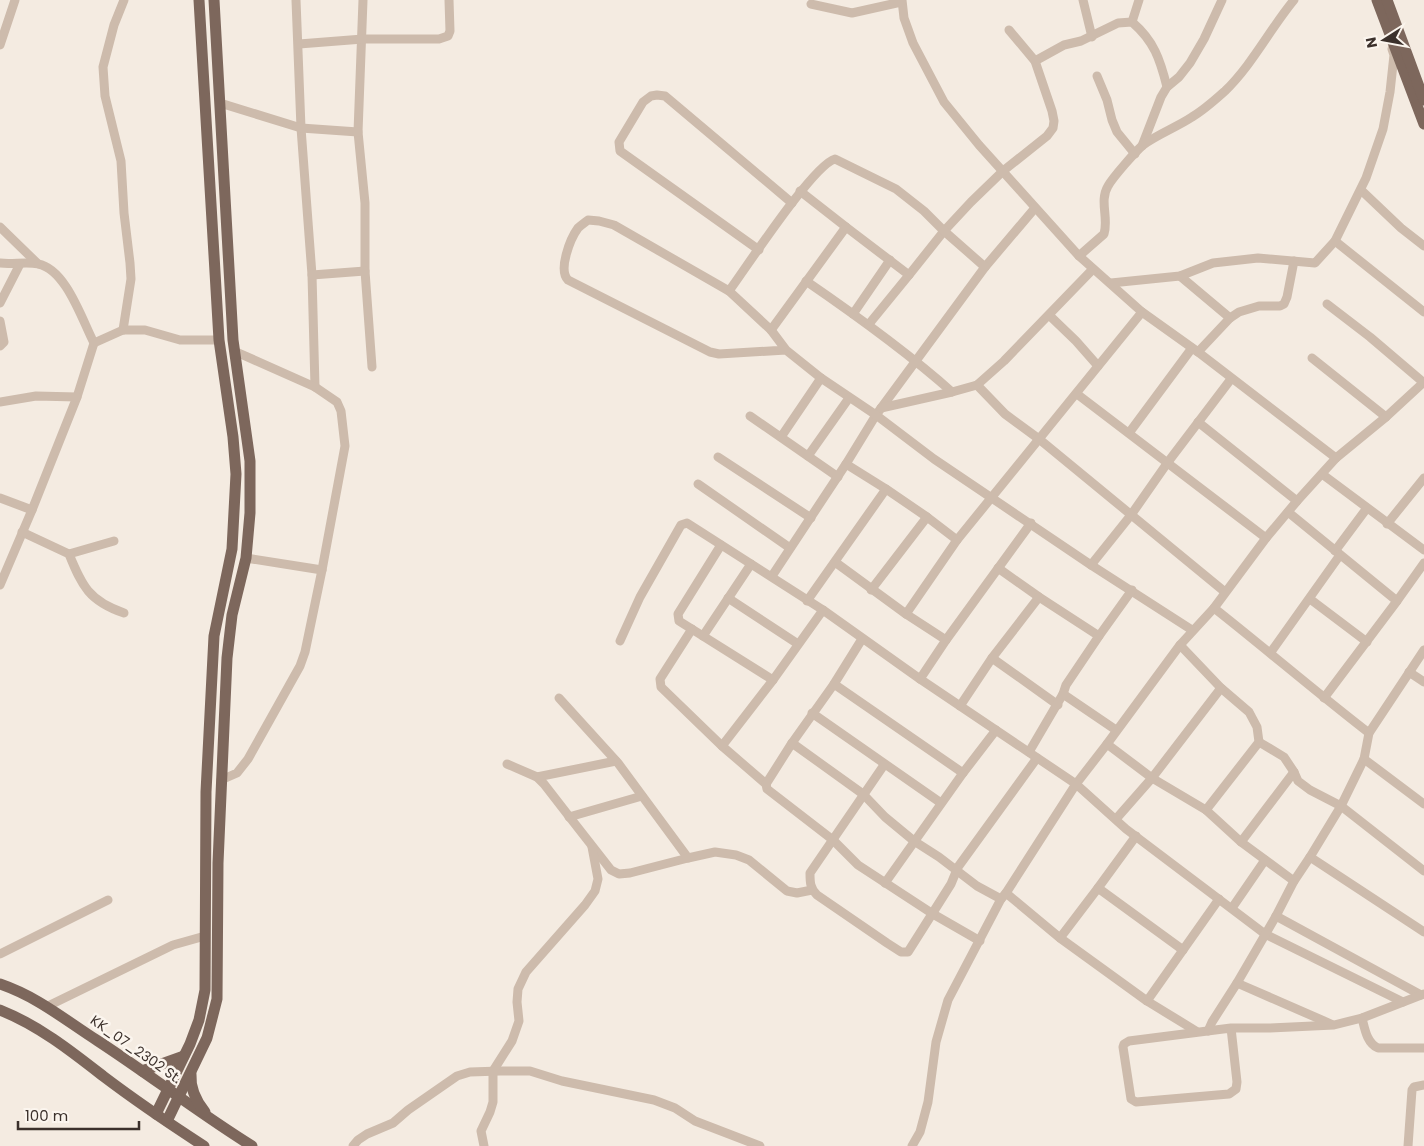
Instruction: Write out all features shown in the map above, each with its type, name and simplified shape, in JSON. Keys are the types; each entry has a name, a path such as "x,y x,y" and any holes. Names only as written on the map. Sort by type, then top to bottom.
{"main road":[{"path":"156,1114 190,1044 201,1013 205,990 206,792 214,636 232,550 236,506 233,437 219,340 199,0"},
{"path":"167,1121 208,1038 216,1005 221,780 228,647 232,615 246,558 250,514 250,461 234,351 214,0"},
{"path":"1381,0 1424,100"},
{"path":"1381,0 1424,124"},
{"path":"204,916 217,919"},
{"name":"KK_07_2302 St.","path":"0,984 17,990 48,1006 180,1097 212,1122 252,1146"},
{"path":"0,1010 17,1017 47,1035 156,1114 204,1146"},
{"path":"142,1071 184,1056"},
{"path":"191,1071 191,1085 194,1096 212,1122"}],"street":[{"path":"0,45 2,31 15,0"},
{"path":"123,330 131,279 130,263 124,213 121,161 105,96 103,67 114,25 124,0"},
{"path":"296,0 301,128 312,275 315,387"},
{"path":"363,0 358,132 366,219 365,271 372,367"},
{"path":"299,44 363,39 445,38 450,31 449,0"},
{"path":"1083,0 1092,37"},
{"path":"1132,22 1139,0"},
{"path":"1142,146 1161,97 1167,87 1179,77 1190,63 1204,39 1222,0"},
{"path":"1079,256 1104,234 1105,192 1114,179 1142,146 1192,117 1225,91 1241,73 1294,0"},
{"path":"1110,283 1180,276 1213,263 1258,258 1315,263 1335,241 1361,190 1383,129 1394,55 1381,0"},
{"path":"811,4 852,13 901,1 904,18 913,44 944,102 979,145 1079,256 1142,312 1195,350 1336,458"},
{"path":"1035,62 1064,44 1092,37 1118,23 1132,22 1145,33 1155,48 1167,87"},
{"path":"869,324 944,231 971,202 1003,171 1047,136 1053,128 1052,110 1035,62 1009,30"},
{"path":"1097,76 1117,132 1135,154"},
{"path":"760,250 620,151 620,142 643,102 657,94 665,96 792,203"},
{"path":"220,103 301,128 358,132"},
{"path":"729,291 760,250 800,191 828,162 837,159 896,190 924,211 985,267"},
{"path":"1361,190 1401,228 1424,246"},
{"path":"800,191 909,275"},
{"path":"772,576 838,477 879,411 985,267 1036,208"},
{"path":"786,350 719,354 710,352 568,280 564,277 563,263 577,229 588,220 614,226 729,291 771,330 786,350 821,378 849,398 879,411 934,459 1091,565 1192,630"},
{"path":"771,330 846,226"},
{"path":"0,227 37,263"},
{"path":"1335,241 1424,312"},
{"path":"853,314 890,260"},
{"path":"1129,433 1195,350 1230,318 1239,312 1259,306 1280,306 1284,304 1294,261"},
{"path":"0,263 37,263 49,267 60,276 94,343 77,397 0,585"},
{"path":"0,303 20,264"},
{"path":"879,411 977,385 1093,269"},
{"path":"312,275 365,271"},
{"path":"1180,276 1230,318"},
{"path":"806,281 869,324 916,360 952,392"},
{"path":"912,1146 920,1132 928,1102 936,1042 948,1000 1003,896 1076,784 1180,645 1214,608 1297,500 1336,458 1386,417 1424,382 1327,304"},
{"path":"906,614 957,540 1142,312"},
{"path":"1049,315 1098,366"},
{"path":"0,321 4,342 0,346"},
{"path":"94,343 123,330 146,330 180,340 219,340"},
{"path":"221,780 237,773 248,759 300,666 305,652 322,570 345,446 341,410 337,402 315,387 234,351"},
{"path":"1312,358 1386,417"},
{"path":"781,437 821,378"},
{"path":"1091,565 1131,515 1168,462 1231,379"},
{"path":"977,385 1005,414 1039,439 1225,592"},
{"path":"1077,394 1266,538"},
{"path":"0,402 36,396 77,397"},
{"path":"808,456 849,398"},
{"path":"750,416 838,477"},
{"path":"1198,422 1297,500"},
{"path":"718,457 811,518"},
{"path":"846,464 927,517 957,540"},
{"path":"1322,474 1424,550"},
{"path":"1387,524 1424,478"},
{"path":"698,484 790,548"},
{"path":"807,601 886,489"},
{"path":"0,498 32,510"},
{"path":"1271,652 1310,599 1337,553 1367,508"},
{"path":"1288,512 1397,601"},
{"path":"871,590 927,517"},
{"path":"620,641 640,597 681,525 687,523 823,610 920,679 1076,784 1101,808 1136,836 1265,934 1403,1002"},
{"path":"920,679 1031,523"},
{"path":"22,532 69,554 114,541"},
{"path":"721,544 678,614 679,621 773,680"},
{"path":"69,554 80,581 88,592 110,608 124,613"},
{"path":"0,558 9,562"},
{"path":"246,558 322,570"},
{"path":"835,562 871,590 946,640"},
{"path":"1324,698 1424,563"},
{"path":"703,636 751,564"},
{"path":"998,568 1098,636"},
{"path":"884,765 810,874 812,890 816,895 887,943 908,952 933,914 957,871 1033,755 1066,685 1098,636 1132,590"},
{"path":"960,706 992,658 1039,597"},
{"path":"728,598 798,644"},
{"path":"1310,599 1367,642"},
{"path":"1214,608 1271,652 1324,698 1369,733"},
{"path":"722,746 773,680 823,610"},
{"path":"692,629 660,679 661,687 722,746 766,784 767,789 833,840 858,865 933,914 980,941"},
{"path":"766,784 862,639"},
{"path":"1180,645 1221,688 1249,712 1257,727 1259,742 1206,810"},
{"path":"1208,1031 1276,916 1294,881 1341,806 1364,759 1369,733 1424,650"},
{"path":"992,658 1058,704"},
{"path":"1409,672 1424,682"},
{"path":"834,684 962,773"},
{"path":"1116,819 1152,778 1221,688"},
{"path":"1063,694 1116,730"},
{"path":"559,698 616,761 688,858"},
{"path":"812,713 941,803"},
{"path":"885,883 962,773 996,730"},
{"path":"1259,742 1284,757 1298,781 1310,790 1341,806 1424,872"},
{"path":"792,743 863,794 885,817 914,841 939,857 977,886 1003,896 1147,1001 1196,1031"},
{"path":"1107,744 1152,778 1206,810 1241,842 1294,881"},
{"path":"1364,759 1424,804"},
{"path":"537,777 616,761"},
{"path":"507,764 537,777 612,870 619,874 715,852 736,854 749,860 787,891 812,890"},
{"path":"1241,842 1294,772"},
{"path":"569,816 642,796"},
{"path":"1060,938 1136,836"},
{"path":"484,1146 481,1129 490,1112 493,1071 512,1041 519,1021 518,989 526,972 595,891 598,880 592,846"},
{"path":"1310,857 1424,932"},
{"path":"1232,908 1265,860"},
{"path":"1098,888 1183,950"},
{"path":"1147,1001 1218,899"},
{"path":"0,954 108,900"},
{"path":"1276,916 1422,994"},
{"path":"48,1006 167,948 204,936"},
{"path":"1237,983 1334,1025"},
{"path":"1231,1028 1237,1082 1236,1089 1233,1092 1229,1094 1133,1101 1129,1096 1123,1047 1126,1042 1196,1031 1231,1028 1334,1025 1362,1018 1422,994"},
{"path":"1362,1018 1373,1046 1378,1048 1424,1048"},
{"path":"354,1146 358,1140 367,1134 393,1123 408,1110 457,1076 470,1072 493,1071 530,1071 562,1081 654,1100 675,1108 695,1121 760,1146"},
{"path":"1408,1146 1412,1090 1414,1087 1424,1085"}]}
